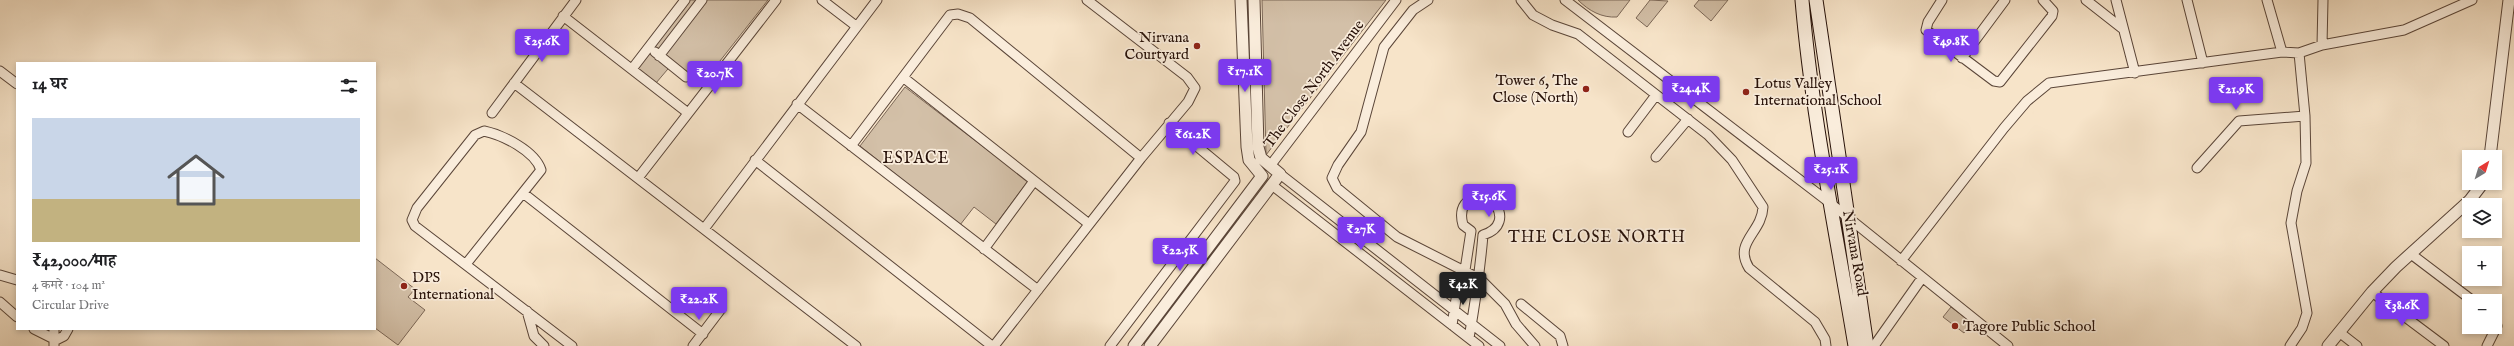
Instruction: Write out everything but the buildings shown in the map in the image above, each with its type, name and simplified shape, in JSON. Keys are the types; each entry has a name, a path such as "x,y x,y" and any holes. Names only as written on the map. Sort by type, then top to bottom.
{"main road":[{"name":"Nirvana Road","path":"1802,0 1806,54 1825,182 1855,346"},
{"name":"Nirvana Road","path":"1816,0 1867,346"}],"street":[{"path":"492,113 576,0"},
{"path":"632,69 685,0"},
{"path":"659,56 702,0"},
{"path":"638,178 776,0"},
{"path":"822,0 856,26"},
{"path":"704,229 877,0"},
{"path":"755,160 993,346 1190,98 1195,88 1192,82 1087,0"},
{"path":"1241,0 1247,147 1253,166 1272,185 1479,346"},
{"path":"1254,0 1258,147 1261,158 1500,346"},
{"name":"The Close North Avenue","path":"1270,166 1396,0"},
{"path":"1428,0 1414,10 1384,47 1361,132 1338,165 1332,178 1337,188 1397,237 1465,270 1480,279 1505,304 1516,324 1535,346"},
{"path":"1521,0 1533,15 1578,34 1708,135 1732,160 1763,207 1760,222 1745,244 1742,253 1748,268 1815,322 1822,333 1826,346"},
{"path":"1565,0 1830,203 2008,346"},
{"path":"1942,0 1928,22 1926,30 1994,81 2003,80 2052,16 2053,11 2043,0"},
{"path":"1962,58 2005,0"},
{"path":"2086,0 2122,29"},
{"path":"2116,0 2122,29 2135,73"},
{"path":"2188,0 2203,63"},
{"path":"2267,0 2282,52"},
{"path":"2322,45 2323,0"},
{"path":"1901,261 2004,128 2027,101 2039,90 2049,84 2059,81 2135,73 2282,52 2299,53 2322,45 2404,30 2472,0"},
{"path":"2491,150 2509,0"},
{"path":"851,146 904,78 950,15 958,14 970,18 1141,158"},
{"path":"563,16 688,113"},
{"path":"649,47 686,77"},
{"path":"2290,346 2302,328 2308,313 2291,223 2297,191 2306,163 2305,116 2299,53"},
{"path":"0,71 16,83"},
{"path":"904,78 1089,224"},
{"path":"514,83 856,346"},
{"path":"1628,132 1656,95"},
{"path":"797,104 1038,290"},
{"path":"2197,168 2239,121 2305,116"},
{"path":"1656,157 1688,119"},
{"path":"1110,346 1235,181 1234,176 1169,123"},
{"path":"466,264 541,170 539,164 503,136 480,131 423,200 412,220 415,226 572,346"},
{"path":"1134,346 1270,166"},
{"path":"1150,346 1280,174"},
{"path":"984,249 1034,181"},
{"path":"2328,346 2372,292 2410,254 2470,200 2478,190"},
{"path":"523,193 703,334"},
{"path":"1452,325 1459,280 1465,270 1471,231 1463,225 1461,219 1463,206 1473,198 1486,197 1496,205 1500,218 1494,229 1483,235 1480,279 1476,291 1469,338"},
{"path":"2410,254 2464,294"},
{"path":"0,275 16,280"},
{"path":"1874,346 1922,278"},
{"path":"2372,292 2444,346"},
{"path":"0,302 16,316"},
{"path":"1521,304 1560,336 1563,346"},
{"path":"693,346 721,309"},
{"path":"527,311 534,336 544,346"},
{"path":"36,330 55,343"},
{"path":"54,330 55,343"},
{"path":"55,343 64,336 67,330"},
{"path":"2339,332 2357,346"},
{"path":"2487,346 2493,334"}],"shaded area":[{"path":"690,0 768,0 701,85 673,63 656,83 637,68"},
{"path":"1262,0 1386,0 1266,155"},
{"path":"1578,0 1630,0 1617,17 1611,17 1596,13"},
{"path":"1650,0 1668,1 1647,27 1636,18"},
{"path":"1699,0 1728,0 1711,21 1694,6"},
{"path":"905,87 1028,181 996,224 974,207 960,225 860,146"},
{"path":"376,259 415,289 408,297 425,310 398,345 376,329"},
{"path":"1951,307 1972,323 1964,333 1943,317"}],"place":[{"name":"Nirvana Courtyard","path":"1197,46"},
{"name":"Tower 6, The Close (North)","path":"1586,89"},
{"name":"Lotus Valley International School","path":"1746,92"},
{"name":"DPS International","path":"404,286"},
{"name":"Tagore Public School","path":"1955,326"}],"district":[{"name":"ESPACE","path":"916,159"},
{"name":"THE CLOSE NORTH","path":"1597,238"}]}
